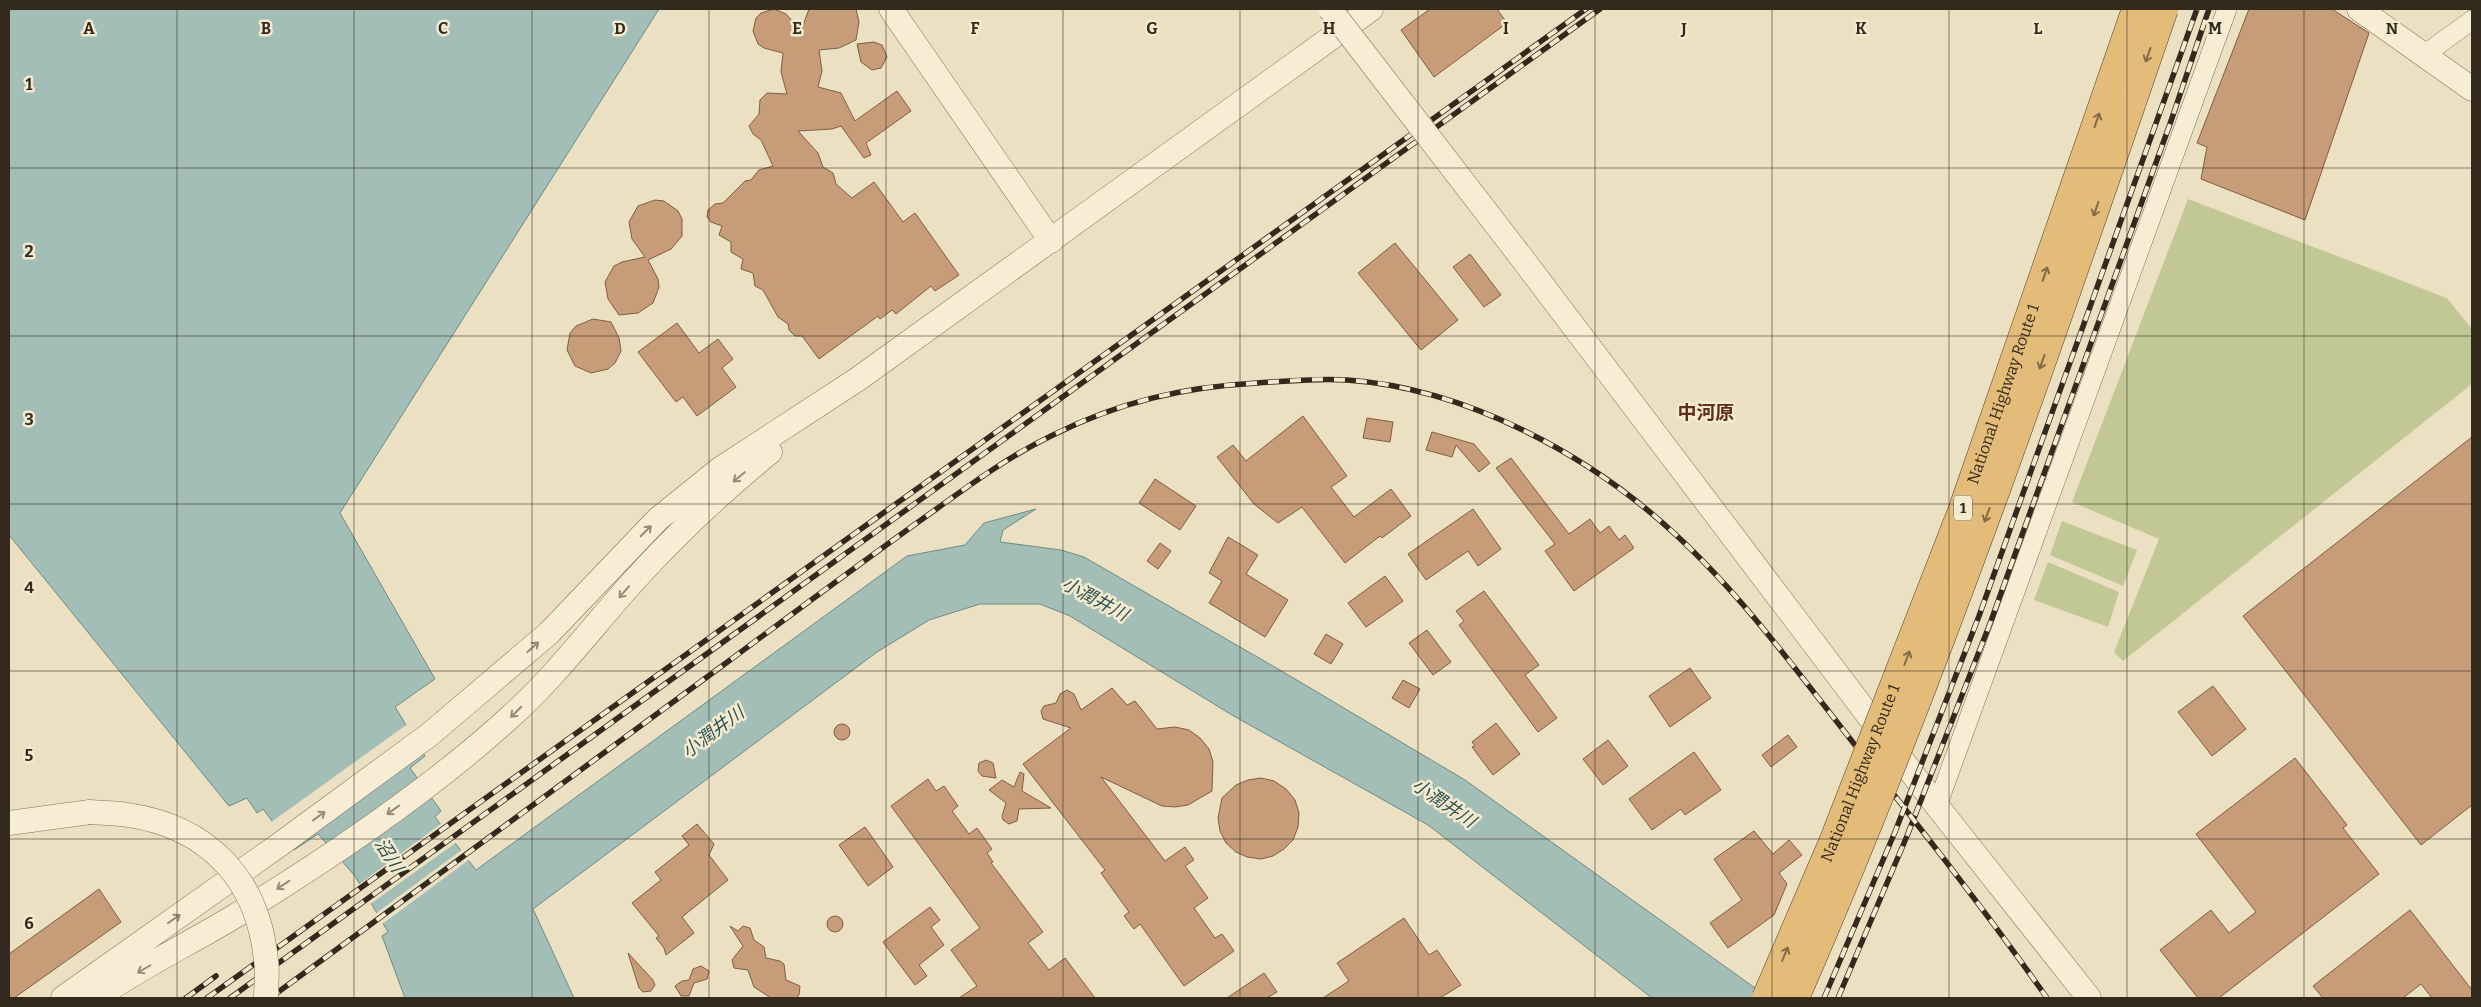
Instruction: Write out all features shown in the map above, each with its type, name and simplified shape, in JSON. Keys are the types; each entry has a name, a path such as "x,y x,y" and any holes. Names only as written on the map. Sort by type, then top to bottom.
{"highway":[{"name":"National Highway Route 1","path":"1766,998 1837,833 1959,520 2136,9"},
{"name":"National Highway Route 1","path":"1795,998 1853,866 1928,674 2072,278 2164,9"}],"street":[{"path":"891,9 1051,241"},
{"path":"1330,9 1518,253 1937,806 2089,998"},
{"path":"63,998 280,845 429,735 549,633 658,519 720,469 858,379 1371,9"},
{"path":"1937,806 2227,9"},
{"path":"2359,9 2472,89"},
{"path":"2424,55 2472,20"},
{"path":"96,998 234,916 324,859 432,781 510,718 554,674 631,584 724,490 858,379"},
{"path":"9,823 90,812 129,815 176,830 206,845 231,868 248,892 257,912 266,961 266,998"}],"green space":[{"path":"2188,199 2447,298 2472,329 2472,384 2123,661 2114,652 2159,539 2072,502"},
{"path":"2062,521 2137,550 2123,586 2050,555"},
{"path":"2048,562 2119,592 2108,627 2034,600"}],"water":[{"path":"9,9 659,9 340,513 435,679 395,707 425,756 410,768 441,811 435,817 476,870 907,556 965,545 984,523 1036,509 1003,530 1000,542 1061,550 1084,557 1285,673 1465,780 1769,998 1652,998 1428,825 1232,715 1070,616 1040,604 980,604 929,620 877,652 533,909 574,998 405,998 382,936 388,932 355,876 318,834 294,850 263,809 257,813 247,798 229,806 9,535"}],"pier":[{"path":"409,723 425,753 291,850 270,823"},
{"path":"442,823 457,842 369,905 358,885"},
{"path":"463,849 470,859 381,925 375,914"}],"building":[{"path":"774,9 786,14 801,31 809,9 856,9 859,22 856,40 839,48 819,50 822,71 818,87 841,93 855,121 897,91 911,111 866,143 871,155 864,158 841,126 832,129 798,131 818,153 823,167 833,173 836,184 852,198 874,182 903,222 915,213 959,275 935,291 931,286 896,314 892,310 880,319 878,316 819,359 802,336 795,336 789,330 788,324 778,317 763,290 755,286 753,273 741,269 743,259 731,252 731,242 719,235 722,226 711,222 707,217 708,210 715,204 723,203 745,181 751,180 759,170 773,166 761,140 753,134 749,126 759,114 760,100 767,93 787,94 781,72 783,53 764,48 758,44 753,31 756,18 761,13"},
{"path":"1430,9 1497,9 1507,23 1434,77 1401,30"},
{"path":"2249,9 2332,9 2369,33 2305,220 2201,179 2207,147 2197,143"},
{"path":"874,42 882,45 887,57 881,68 872,70 861,62 857,44"},
{"path":"655,200 664,201 678,211 682,219 682,236 671,249 648,260 658,279 659,287 653,303 638,313 619,315 608,299 605,282 614,266 622,262 645,257 632,239 629,222 638,206"},
{"path":"1395,243 1458,320 1421,350 1358,273"},
{"path":"1470,254 1501,295 1484,307 1453,267"},
{"path":"593,319 611,322 619,338 621,351 615,363 608,369 591,373 575,366 567,350 570,333 576,326"},
{"path":"677,323 699,353 718,339 733,359 722,368 736,387 697,416 683,397 676,402 638,352"},
{"path":"1303,416 1347,476 1331,487 1354,517 1391,489 1411,516 1382,538 1380,536 1345,563 1302,507 1278,523 1254,504 1217,457 1233,445 1246,461"},
{"path":"1367,418 1393,422 1390,442 1363,438"},
{"path":"1432,432 1474,444 1490,463 1479,472 1456,445 1452,457 1426,450"},
{"path":"2472,437 2472,805 2421,845 2243,616"},
{"path":"1511,458 1569,534 1590,519 1600,533 1609,526 1619,540 1625,535 1634,548 1574,591 1545,551 1555,544 1496,468"},
{"path":"1155,479 1196,506 1180,530 1139,503"},
{"path":"1473,509 1501,549 1478,566 1468,551 1426,580 1408,554"},
{"path":"1228,537 1258,555 1246,574 1288,600 1265,637 1209,603 1222,581 1209,573"},
{"path":"1160,543 1171,551 1158,569 1147,561"},
{"path":"1385,576 1403,601 1366,627 1348,603"},
{"path":"1484,591 1539,665 1525,675 1557,718 1538,732 1459,625 1464,621 1456,611"},
{"path":"1427,630 1451,662 1433,675 1409,643"},
{"path":"1326,634 1343,644 1331,664 1314,654"},
{"path":"1690,668 1711,698 1670,727 1649,696"},
{"path":"1403,680 1420,689 1409,708 1392,698"},
{"path":"2213,686 2246,729 2212,756 2178,712"},
{"path":"1112,688 1127,705 1135,701 1157,729 1175,727 1189,730 1200,738 1209,749 1213,762 1212,791 1188,805 1175,807 1162,806 1101,777 1165,861 1185,847 1194,860 1185,866 1208,898 1194,908 1215,938 1222,934 1234,951 1184,986 1140,924 1134,929 1124,916 1129,912 1101,873 1105,870 1023,764 1071,728 1043,719 1041,711 1044,706 1056,703 1060,694 1067,690 1074,694 1081,710"},
{"path":"1496,723 1520,754 1493,775 1472,747 1475,746 1472,742"},
{"path":"839,724 845,724 850,729 848,738 839,740 834,735 834,729"},
{"path":"1788,735 1797,747 1771,767 1762,755"},
{"path":"1608,740 1628,766 1603,785 1583,759"},
{"path":"1694,752 1721,790 1685,815 1681,809 1652,830 1629,799"},
{"path":"2295,758 2347,825 2343,828 2379,874 2219,998 2198,998 2160,950 2211,910 2229,933 2256,912 2196,834"},
{"path":"986,760 993,763 996,778 982,776 978,771 979,763"},
{"path":"1020,772 1024,774 1022,791 1051,808 1019,809 1017,821 1009,824 1003,820 1002,816 1006,803 989,790 1002,780 1014,787"},
{"path":"1261,778 1274,781 1286,789 1295,800 1299,813 1298,827 1293,840 1273,856 1261,859 1247,857 1236,852 1226,843 1220,831 1218,818 1222,798 1236,785 1248,780"},
{"path":"928,779 936,791 944,786 958,806 952,811 969,834 977,828 992,849 987,853 993,862 991,863 1043,932 1028,943 1049,970 1065,958 1095,998 959,998 977,986 951,950 980,928 891,806"},
{"path":"697,824 714,844 709,855 728,880 682,917 694,933 666,955 664,948 656,938 659,936 632,903 661,880 655,872 689,845 682,836"},
{"path":"865,827 893,867 868,886 839,845"},
{"path":"1754,831 1773,854 1789,840 1802,855 1779,873 1787,884 1774,915 1728,948 1710,923 1742,900 1714,859"},
{"path":"99,889 121,922 14,998 9,998 9,954"},
{"path":"930,907 940,920 931,927 944,945 919,965 927,976 915,985 883,942"},
{"path":"2410,910 2472,990 2472,998 2432,998 2421,984 2403,998 2323,998 2313,986"},
{"path":"832,916 838,916 843,921 841,930 832,932 827,927 827,921"},
{"path":"1404,918 1429,955 1437,950 1461,985 1440,998 1323,998 1349,981 1337,963"},
{"path":"730,926 738,931 743,926 750,928 754,940 764,947 766,958 780,961 784,964 786,980 800,986 799,995 796,998 771,998 754,987 748,970 734,968 732,960 743,946"},
{"path":"628,953 653,980 655,985 651,991 643,992 639,988"},
{"path":"701,966 709,971 707,979 694,983 689,996 681,996 675,986 682,981 689,980 693,969"},
{"path":"1264,973 1277,992 1267,998 1227,998"}],"railway":[{"path":"207,998 1586,9"},
{"path":"230,998 1600,9"},
{"path":"1824,998 1895,832 1979,616 2197,9"},
{"path":"1838,998 1907,836 1991,621 2171,121 2209,9"},
{"path":"270,998 871,556 1001,464 1035,444 1078,423 1152,398 1230,385 1325,379 1392,386 1437,396 1481,411 1524,430 1605,478 1676,535 1699,557 1764,629 1947,863 2047,998"},
{"path":"186,998 216,976"}],"district":[{"name":"中河原","path":"1706,412"}],"water label":[{"name":"小潤井川","path":"1095,599"},
{"name":"小潤井川","path":"713,732"},
{"name":"小潤井川","path":"1444,803"},
{"name":"沼川","path":"389,855"}]}
